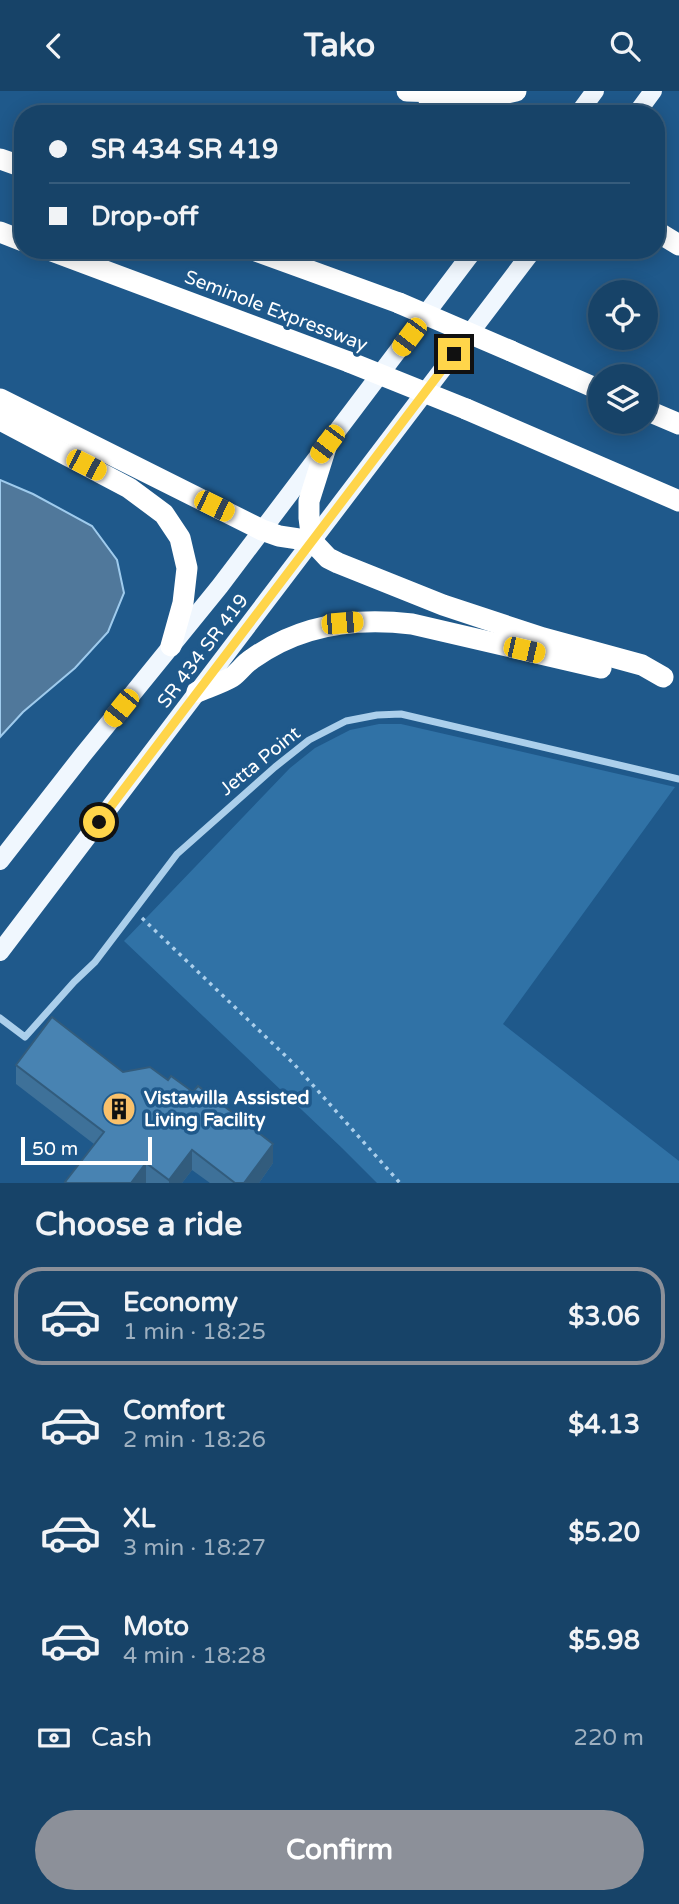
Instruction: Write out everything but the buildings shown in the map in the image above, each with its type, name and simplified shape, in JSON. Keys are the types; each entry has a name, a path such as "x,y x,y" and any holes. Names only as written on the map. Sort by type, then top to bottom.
{"highway":[{"path":"396,91 446,105"},
{"path":"407,91 502,94 516,91"},
{"name":"Seminole Expressway","path":"72,259 349,362 466,409 679,501"},
{"path":"278,259 399,303 588,385"},
{"path":"0,398 262,530 279,536 312,541"},
{"path":"658,415 679,424"},
{"path":"0,420 129,488 164,514 180,538 187,568 183,603 171,646"},
{"path":"327,444 309,501 309,518 312,541 328,558 399,588 520,631 642,665 671,679"},
{"path":"197,692 234,676 251,659 296,635 327,625 373,621 412,624 640,677 671,679"}],"main road":[{"path":"1,861 262,530 467,259"},
{"name":"SR 434 SR 419","path":"0,952 526,259"}],"street":[{"name":"Jetta Point","path":"0,1018 25,1037 95,962 177,854 309,740 345,722 377,715 401,714 679,779"}],"path":[{"path":"133,910 294,1064 400,1183"}],"shaded area":[{"path":"0,480 33,494 92,526 117,560 124,593 108,632 75,668 23,712 0,737"},
{"path":"379,724 401,724 675,787 503,1024 679,1161 679,1183 377,1183 124,941 290,768 315,748 350,730"}],"place":[{"name":"Vistawilla Assisted Living Facility","path":"119,1109"}],"route":[{"path":"99,822 454,354"}]}
